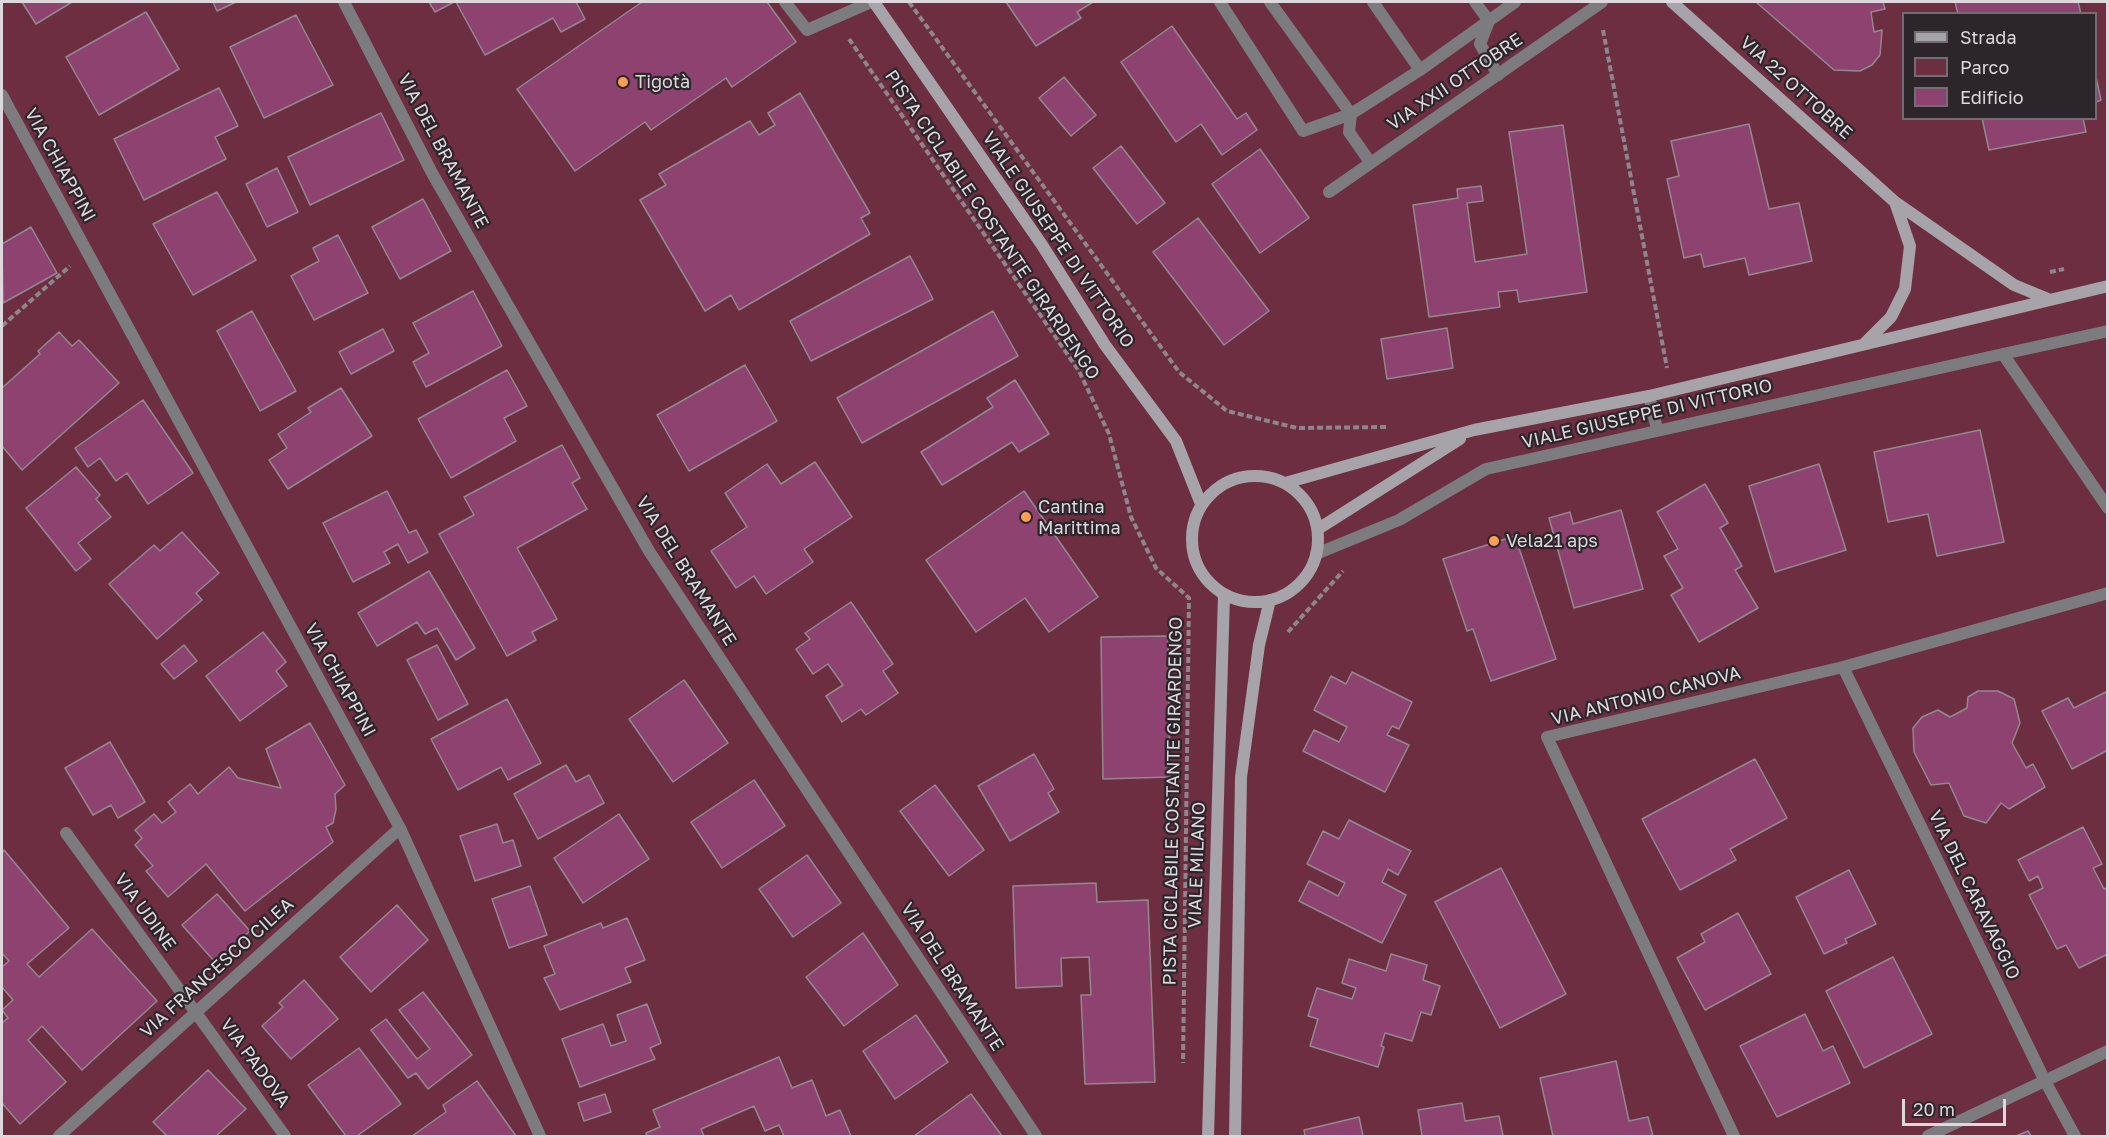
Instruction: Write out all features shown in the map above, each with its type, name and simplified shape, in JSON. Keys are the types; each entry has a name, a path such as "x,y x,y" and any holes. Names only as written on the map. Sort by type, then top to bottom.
{"street":[{"name":"VIA DEL BRAMANTE","path":"344,2 432,173 649,551 1036,1137"},
{"path":"785,2 807,30 873,2"},
{"name":"VIALE GIUSEPPE DI VITTORIO","path":"873,2 1042,245 1105,345 1176,441 1201,504"},
{"path":"1220,2 1303,131 1351,114 1420,70 1515,2"},
{"path":"1270,2 1351,114 1349,132 1370,162"},
{"path":"1373,2 1420,70"},
{"path":"1476,2 1489,21"},
{"name":"VIA 22 OTTOBRE","path":"1672,2 1895,202 2014,285 2048,299"},
{"name":"VIA XXII OTTOBRE","path":"1329,192 1600,3"},
{"path":"1489,21 1480,44 1498,75"},
{"name":"VIA CHIAPPINI","path":"2,96 400,828 540,1137"},
{"path":"1863,344 1891,316 1905,289 1910,246 1895,202"},
{"name":"VIALE GIUSEPPE DI VITTORIO","path":"1285,483 1474,430 1649,396 2108,285"},
{"name":"VIALE GIUSEPPE DI VITTORIO","path":"1316,554 1399,520 1486,468 2108,331"},
{"path":"2003,354 2108,508"},
{"path":"1649,396 1657,429"},
{"name":"VIALE GIUSEPPE DI VITTORIO","path":"1318,529 1474,430"},
{"path":"1248,476 1267,477 1285,483 1300,494 1312,510 1318,529 1316,554 1310,570 1300,584 1286,594 1270,600 1255,603 1239,601 1224,595 1208,582 1196,564 1191,544 1192,523 1201,504 1214,490 1230,480 1248,476"},
{"name":"VIA ANTONIO CANOVA","path":"1734,1137 1547,737 1843,668 2108,593"},
{"name":"VIALE MILANO","path":"1208,1137 1224,595"},
{"path":"1235,1137 1241,777 1259,645 1270,600"},
{"name":"VIA DEL CARAVAGGIO","path":"1843,668 2045,1081 2075,1137"},
{"name":"VIA FRANCESCO CILEA","path":"59,1137 400,828"},
{"name":"VIA UDINE","path":"66,833 195,1012"},
{"name":"VIA PADOVA","path":"195,1012 285,1137"},
{"path":"1928,1137 2108,1051"}],"path":[{"path":"909,2 1179,372 1227,411 1297,428 1383,428 1395,425"},
{"path":"1600,3 1667,368"},
{"name":"PISTA CICLABILE COSTANTE GIRARDENGO","path":"835,19 1079,371 1109,434 1131,517 1156,568 1189,598 1183,1066"},
{"path":"2,326 87,252"},
{"path":"1655,371 1678,366"},
{"path":"1259,645 1278,645 1310,605 1349,565"},
{"path":"1189,643 1221,644"}],"green space":[{"path":"2,2 2107,2 2107,1136 2,1136"}],"building":[{"path":"22,2 72,2 36,24"},
{"path":"213,2 236,2 217,11"},
{"path":"429,2 454,2 435,12"},
{"path":"456,2 576,2 585,19 561,32 553,18 485,55"},
{"name":"Tigotà","path":"642,2 767,2 796,42 732,87 726,78 651,130 645,122 575,171 517,89"},
{"path":"1006,2 1093,2 1077,12 1081,18 1036,46"},
{"path":"1756,2 1883,2 1885,9 1871,12 1874,32 1882,30 1880,55 1872,65 1860,71 1834,70"},
{"path":"1955,2 2078,2 2080,12 1958,12"},
{"path":"146,12 179,69 99,115 66,57"},
{"path":"296,15 333,85 264,118 230,47"},
{"path":"1172,26 1237,119 1246,113 1257,130 1222,155 1201,124 1176,142 1121,62"},
{"path":"1064,77 1096,115 1071,136 1039,98"},
{"path":"2097,82 2101,100 2097,102"},
{"path":"219,88 238,126 215,137 226,159 144,200 114,139"},
{"path":"800,93 870,213 861,218 870,234 739,310 731,295 705,311 640,200 666,185 659,174 750,121 759,135 775,125 768,113"},
{"path":"381,113 404,160 310,205 288,157"},
{"path":"1982,120 2083,120 2086,132 1989,150"},
{"path":"1749,124 1769,209 1799,203 1812,261 1749,275 1745,258 1704,267 1701,254 1684,258 1667,179 1679,176 1671,141"},
{"path":"1563,125 1587,292 1519,302 1517,290 1498,292 1500,307 1429,317 1413,205 1458,198 1457,189 1481,186 1483,201 1467,203 1475,262 1527,254 1509,132"},
{"path":"1121,146 1165,203 1137,224 1093,168"},
{"path":"1260,149 1309,218 1260,253 1212,184"},
{"path":"277,168 298,212 267,227 246,184"},
{"path":"217,192 256,260 193,295 153,224"},
{"path":"423,199 451,251 400,279 372,227"},
{"path":"1198,218 1269,311 1224,345 1153,252"},
{"path":"31,227 57,273 3,303 2,244"},
{"path":"338,235 368,293 314,320 291,276 319,261 313,248"},
{"path":"910,256 933,299 811,361 790,321"},
{"path":"473,291 502,346 426,387 413,362 429,353 413,323"},
{"path":"252,311 296,391 260,411 217,331"},
{"path":"993,311 1018,356 862,443 837,398"},
{"path":"1447,328 1453,368 1387,379 1381,339"},
{"path":"383,329 394,351 351,374 339,352"},
{"path":"59,332 72,346 79,340 119,383 22,470 2,446 2,388 40,354 38,351"},
{"path":"745,365 777,421 689,471 657,415"},
{"path":"507,370 527,406 504,418 516,441 451,478 418,419"},
{"path":"1015,380 1049,434 1019,452 1012,442 942,485 921,452 993,407 987,398"},
{"path":"341,388 372,436 288,489 269,460 287,448 278,434 311,412 308,408"},
{"path":"143,400 193,473 148,504 127,473 116,481 100,458 88,467 75,448"},
{"path":"1980,430 2004,542 1937,556 1928,514 1888,522 1874,452"},
{"path":"562,445 580,478 572,483 587,509 517,548 557,619 532,632 536,640 507,656 439,534 474,515 464,497"},
{"path":"815,462 852,517 804,549 813,562 766,594 754,576 736,588 711,551 747,527 725,493 767,464 781,484"},
{"path":"1819,464 1846,550 1775,572 1749,486"},
{"path":"76,467 100,495 96,499 111,517 78,543 91,559 76,571 26,508"},
{"path":"1705,484 1728,523 1720,528 1742,566 1735,570 1758,608 1699,642 1671,595 1683,588 1664,556 1678,549 1657,512"},
{"path":"387,491 409,533 416,530 428,552 408,563 398,544 384,552 390,563 353,582 323,523"},
{"path":"1024,491 1098,597 1049,632 1025,598 976,632 926,560"},
{"path":"1621,510 1643,589 1574,608 1549,518 1570,512 1573,524"},
{"path":"182,532 219,573 196,593 202,600 157,639 109,584 154,545 160,551"},
{"path":"1515,536 1556,659 1491,681 1473,629 1467,631 1443,559"},
{"path":"429,571 475,648 456,660 437,628 425,634 417,622 377,646 358,613"},
{"path":"851,602 893,664 883,671 898,693 866,715 861,709 842,722 826,696 843,685 828,664 813,674 796,649 810,639 805,633"},
{"path":"263,632 286,662 276,671 287,686 240,721 206,676"},
{"path":"1168,636 1170,777 1103,779 1101,637"},
{"path":"184,645 197,661 174,679 161,664"},
{"path":"437,645 468,704 438,720 407,660"},
{"path":"1352,672 1412,702 1399,729 1392,726 1387,735 1409,745 1385,792 1303,751 1314,730 1339,742 1347,727 1314,710 1331,676 1346,684"},
{"path":"684,680 728,743 673,782 629,719"},
{"path":"1978,691 1998,691 2014,699 2020,723 2012,743 2026,768 2033,764 2045,787 2009,809 2001,803 1986,823 1964,816 1949,783 1931,785 1914,752 1913,728 1922,717 1938,710 1950,717 1967,708 1968,697"},
{"path":"2108,691 2108,750 2072,769 2042,711 2068,698 2074,708"},
{"path":"507,699 541,763 508,780 501,767 458,790 431,739"},
{"path":"310,723 345,785 335,794 336,809 333,823 326,827 333,842 245,911 206,864 168,897 146,871 153,866 135,845 142,838 135,830 154,814 162,823 176,812 168,802 190,784 198,794 229,767 238,778 281,788 266,749"},
{"path":"110,742 145,802 118,818 111,805 93,815 65,768"},
{"path":"1034,754 1054,789 1048,793 1059,812 1010,841 978,786"},
{"path":"1755,759 1787,818 1730,849 1736,860 1680,890 1642,819"},
{"path":"566,765 576,782 589,775 604,803 538,839 514,794"},
{"path":"754,780 785,826 722,868 691,822"},
{"path":"935,785 984,850 949,876 900,811"},
{"path":"619,814 649,859 583,903 554,858"},
{"path":"1349,820 1411,851 1398,875 1388,869 1382,882 1406,895 1382,943 1299,901 1309,881 1338,896 1345,883 1307,864 1323,831 1339,839"},
{"path":"497,824 503,843 513,840 521,866 475,881 460,836"},
{"path":"2083,827 2102,864 2093,868 2104,889 2108,887 2108,954 2079,968 2066,945 2057,949 2029,895 2043,888 2038,876 2029,881 2018,860"},
{"path":"4,850 69,928 27,964 39,977 92,929 157,1001 82,1070 42,1026 28,1040 66,1082 20,1124 2,1103 2,1023 8,1018 2,1010 13,1000 2,987 2,967 9,961 2,953 2,853"},
{"path":"807,855 841,903 793,937 759,889"},
{"path":"1501,868 1566,994 1500,1028 1435,902"},
{"path":"1849,870 1876,924 1845,939 1847,943 1824,954 1796,897"},
{"path":"1096,883 1097,902 1148,900 1155,1082 1085,1084 1081,995 1091,995 1089,957 1061,958 1062,986 1016,988 1013,886"},
{"path":"530,886 547,935 509,948 492,899"},
{"path":"217,894 250,931 215,962 182,925"},
{"path":"397,905 428,940 371,992 340,957"},
{"path":"1738,913 1771,974 1705,1010 1677,958 1705,942 1701,934"},
{"path":"627,918 645,960 625,968 631,982 560,1010 544,978 555,974 544,946 601,923 603,928"},
{"path":"863,933 898,985 844,1026 806,977"},
{"path":"1391,954 1427,965 1423,980 1440,986 1431,1015 1421,1012 1412,1041 1385,1033 1381,1046 1384,1047 1378,1067 1310,1046 1318,1019 1308,1016 1317,988 1352,999 1356,988 1342,983 1349,959 1386,971"},
{"path":"1893,957 1932,1034 1864,1068 1826,991"},
{"path":"304,980 338,1019 291,1059 262,1026 283,1007 279,1003"},
{"path":"423,992 472,1055 428,1089 416,1073 408,1078 371,1030 386,1019 417,1059 430,1049 399,1010"},
{"path":"647,1004 661,1043 650,1048 655,1059 580,1087 562,1039 603,1024 611,1046 626,1041 617,1015"},
{"path":"1805,1014 1823,1051 1833,1046 1850,1083 1777,1117 1740,1046"},
{"path":"916,1015 948,1062 895,1099 863,1051"},
{"path":"359,1048 401,1104 357,1136 346,1136 308,1085"},
{"path":"779,1057 792,1088 812,1080 826,1116 840,1110 851,1136 784,1136 779,1125 765,1131 754,1106 701,1129 704,1136 647,1136 646,1133 660,1127 653,1110"},
{"path":"1616,1061 1629,1121 1648,1117 1653,1136 1553,1136 1540,1078"},
{"path":"208,1070 246,1109 216,1136 167,1136 153,1122"},
{"path":"477,1081 516,1136 412,1136 446,1112 443,1105"},
{"path":"605,1094 611,1112 584,1121 578,1103"},
{"path":"971,1094 1002,1136 914,1136"},
{"path":"1462,1103 1465,1121 1499,1116 1503,1136 1422,1136 1418,1110"},
{"path":"1359,1117 1363,1136 1305,1136 1304,1130"},
{"path":"2028,1131 2031,1136 2016,1136"}],"place":[{"name":"Tigotà","path":"623,82"},
{"name":"Cantina Marittima","path":"1026,517"},
{"name":"Vela21 aps","path":"1494,541"}]}
